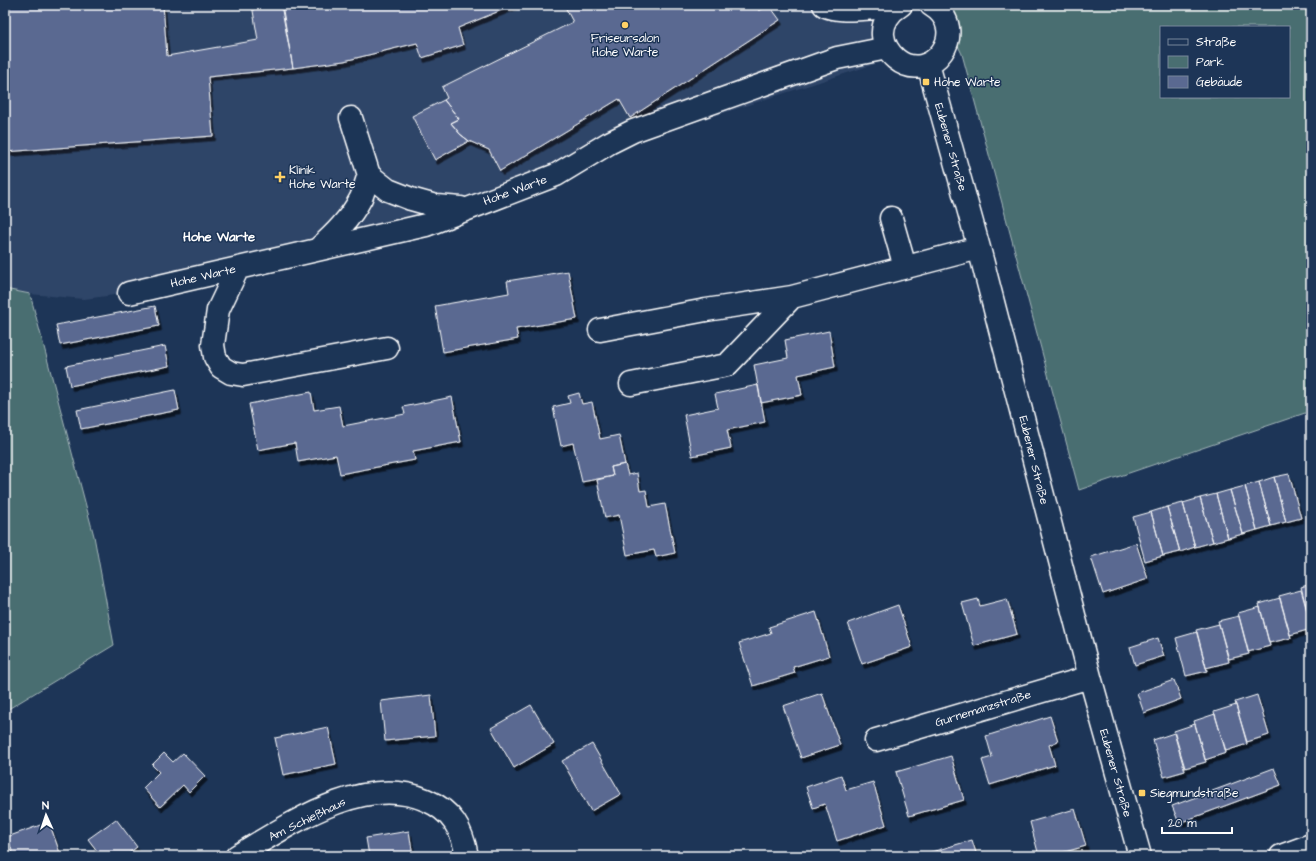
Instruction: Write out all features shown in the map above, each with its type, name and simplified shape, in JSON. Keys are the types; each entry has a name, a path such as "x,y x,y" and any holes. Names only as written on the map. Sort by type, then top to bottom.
{"street":[{"path":"824,5 827,7 851,9 900,6"},
{"path":"900,6 891,12 885,25 884,36 887,48 895,58 905,64 922,65 928,64 940,56 946,46 948,28 940,8"},
{"name":"Hohe Warte","path":"129,293 426,225 556,175 609,143 633,131 837,58 887,48"},
{"name":"Eubener Straße","path":"928,64 979,248 1090,677 1140,856"},
{"path":"351,118 369,175 388,190 411,199 436,206 467,208"},
{"path":"317,250 338,230 350,215 361,198 369,175"},
{"path":"891,218 905,267"},
{"path":"600,330 706,310 792,297 979,248"},
{"path":"238,268 218,310 213,345 215,357 221,367 231,373 243,375 386,348"},
{"path":"631,384 727,364 792,297"},
{"name":"Gurnemanzstraße","path":"876,740 1090,677"},
{"name":"Am Schießhaus","path":"237,856 288,826 337,803 371,794 389,792 421,798 441,808 458,826 464,841 466,856"},
{"path":"1281,856 1311,845"}],"shaded area":[{"name":"Klinik Hohe Warte","path":"5,5 884,5 880,7 875,64 630,143 479,211 129,293 84,299 30,294 5,289"}],"green space":[{"path":"953,5 1311,5 1311,411 1079,490 962,54 945,19"},
{"path":"5,289 30,294 94,536 114,645 5,711"}],"building":[{"path":"5,5 163,5 167,56 258,40 252,5 282,5 293,68 208,77 213,136 5,152"},
{"path":"281,5 514,5 458,28 463,45 422,58 417,43 344,61 293,68"},
{"path":"564,5 758,5 759,11 769,5 780,20 630,118 619,99 500,171 489,150 469,141 460,134 451,123 459,119 444,100 447,98 442,87 573,22"},
{"path":"444,100 459,119 451,123 460,134 469,141 435,160 412,116"},
{"path":"568,271 577,319 516,329 518,339 443,352 435,306 509,293 507,281"},
{"path":"155,306 159,326 60,345 56,325"},
{"path":"829,331 835,367 798,375 802,395 761,403 754,365 788,358 785,340"},
{"path":"165,346 169,366 70,386 66,366"},
{"path":"758,385 765,422 727,430 731,448 692,456 684,415 718,408 715,394"},
{"path":"175,390 179,410 81,429 77,410"},
{"path":"311,392 314,410 339,406 343,426 405,414 403,407 452,397 461,442 413,451 415,460 340,474 336,455 298,462 295,443 258,450 249,404"},
{"path":"579,393 582,404 592,402 600,439 619,435 625,464 611,467 613,476 582,482 573,443 561,446 553,407 570,403 568,396"},
{"path":"625,464 628,475 637,473 640,491 646,490 649,507 665,504 675,553 656,557 654,550 627,555 619,515 605,518 597,480 613,476 611,467"},
{"path":"1289,474 1301,518 1286,522 1274,477"},
{"path":"1274,477 1286,522 1271,526 1259,482"},
{"path":"1259,482 1271,526 1257,530 1245,486"},
{"path":"1245,486 1257,530 1243,534 1230,490"},
{"path":"1230,490 1243,534 1228,538 1216,494"},
{"path":"1216,494 1228,538 1213,542 1200,498"},
{"path":"1200,498 1213,542 1195,547 1183,503"},
{"path":"1183,503 1195,547 1180,552 1167,507"},
{"path":"1167,507 1180,552 1163,556 1151,512"},
{"path":"1151,512 1163,556 1145,561 1133,517"},
{"path":"1136,543 1148,579 1103,594 1091,557"},
{"path":"1311,584 1311,625 1301,587"},
{"path":"1301,590 1311,629 1290,635 1279,596"},
{"path":"1280,598 1291,638 1269,643 1259,604"},
{"path":"978,599 980,606 1007,599 1017,634 974,646 962,603"},
{"path":"898,605 912,647 862,664 848,623"},
{"path":"1260,607 1270,646 1248,652 1238,613"},
{"path":"816,612 829,656 793,667 795,673 753,686 739,643 771,633 769,627"},
{"path":"1239,616 1249,654 1229,659 1218,621"},
{"path":"1219,624 1229,662 1206,668 1196,630"},
{"path":"1197,632 1207,671 1186,676 1176,638"},
{"path":"1158,638 1164,656 1135,665 1130,647"},
{"path":"1174,680 1181,699 1144,713 1137,693"},
{"path":"822,693 840,745 801,758 783,706"},
{"path":"431,695 435,736 385,741 381,701"},
{"path":"1257,695 1269,735 1247,742 1235,702"},
{"path":"531,705 554,744 514,768 491,728"},
{"path":"1236,705 1247,744 1226,751 1214,712"},
{"path":"1215,714 1226,753 1205,760 1194,721"},
{"path":"1050,716 1058,741 1049,745 1055,765 990,785 982,760 992,757 986,736"},
{"path":"1195,724 1206,762 1185,768 1174,731"},
{"path":"328,727 336,764 283,775 275,738"},
{"path":"1174,733 1185,771 1164,777 1153,740"},
{"path":"592,744 621,794 591,811 562,761"},
{"path":"164,753 173,762 183,753 205,776 189,792 183,785 160,807 143,788 159,772 152,765"},
{"path":"951,756 964,800 909,816 896,772"},
{"path":"1274,768 1281,785 1179,823 1172,806"},
{"path":"841,775 846,790 873,782 886,825 837,841 825,804 813,808 806,787"},
{"path":"1075,809 1086,846 1051,856 1039,856 1030,822"},
{"path":"116,819 137,847 125,856 101,856 88,839"},
{"path":"49,822 61,856 14,856 7,837"},
{"path":"409,831 413,856 369,856 366,838"},
{"path":"972,840 977,856 918,856"}],"place":[{"name":"Friseursalon Hohe Warte","path":"625,25"},
{"name":"Hohe Warte","path":"926,82"},
{"name":"Klinik Hohe Warte","path":"280,177"},
{"name":"Siegmundstraße","path":"1142,793"}],"district":[{"name":"Hohe Warte","path":"219,236"}]}
